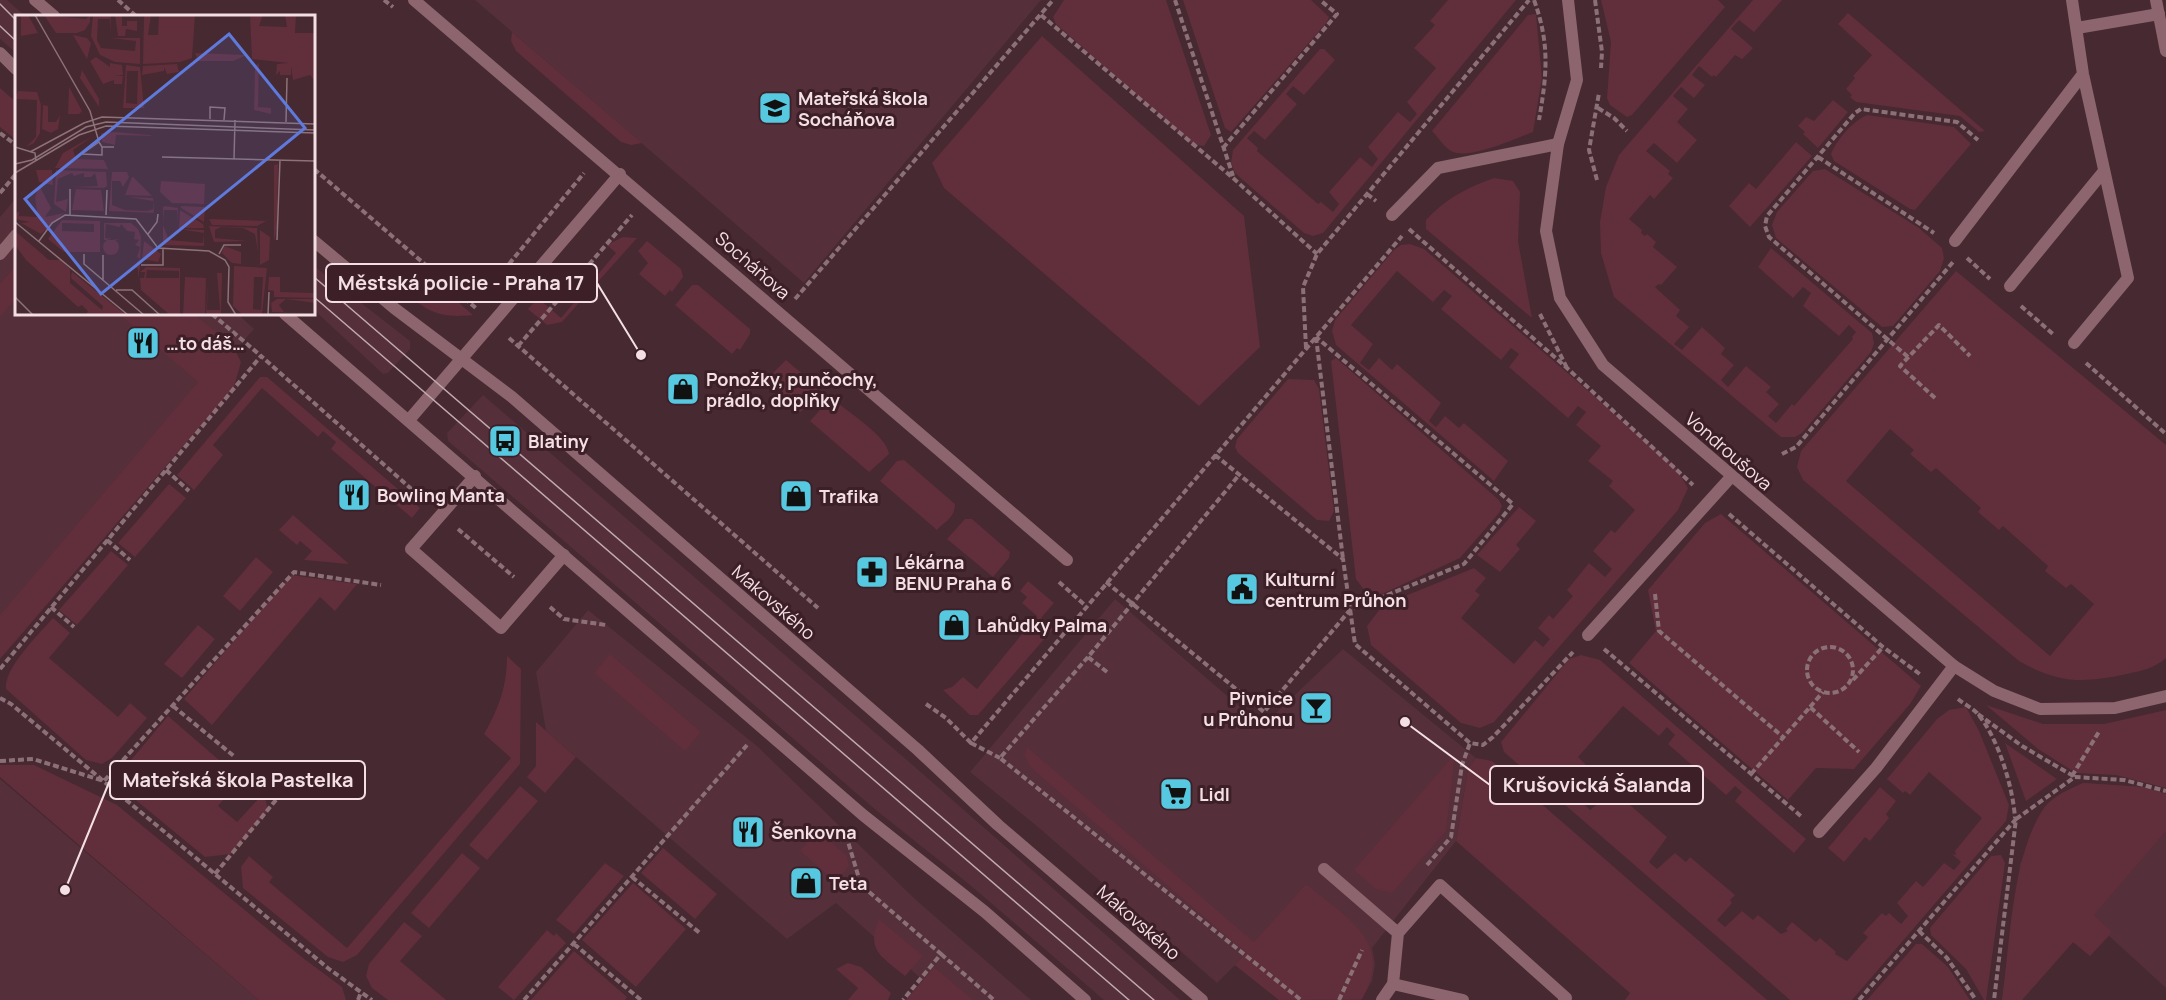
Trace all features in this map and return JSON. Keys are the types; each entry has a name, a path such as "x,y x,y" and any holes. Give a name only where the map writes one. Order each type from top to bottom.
{"street":[{"path":"35,0 53,15"},
{"name":"Socháňova","path":"414,0 620,174 1067,560"},
{"name":"Vondroušova","path":"1568,0 1577,80 1558,144 1546,231 1560,298 1603,365 1954,666 1994,691 2040,709 2115,708 2166,696"},
{"path":"2072,0 2083,74 2128,278 2074,343"},
{"path":"2156,0 2166,51"},
{"path":"2077,28 2159,14"},
{"path":"0,53 15,68"},
{"path":"1955,241 2083,74"},
{"path":"1392,215 1438,168 1558,144"},
{"path":"2010,286 2104,171"},
{"path":"409,420 620,174"},
{"path":"0,254 15,236"},
{"name":"Makovského","path":"315,242 394,308 512,397 918,750 998,825 1202,1000"},
{"path":"286,315 475,476 863,815 986,912 1085,1000"},
{"path":"475,476 411,549 501,628 564,555"},
{"path":"1588,635 1731,477"},
{"path":"1819,832 1876,768 1954,666"},
{"path":"1324,869 1398,933"},
{"path":"1382,1000 1394,984 1398,933 1440,885 1566,998 1564,1000"},
{"path":"1394,984 1463,1000"}],"path":[{"path":"118,0 135,15"},
{"path":"782,314 1053,0"},
{"path":"1175,0 1233,178"},
{"path":"1223,148 1337,14 1320,0"},
{"path":"1306,350 1303,286 1317,254 1532,0 1544,27 1547,75 1533,149"},
{"path":"1041,15 1233,178 1317,254"},
{"path":"1598,108 1614,118 1627,131"},
{"path":"1908,357 1769,237 1765,226 1767,216 1855,113 1861,109 1956,122 1978,140"},
{"path":"0,133 15,144"},
{"path":"315,170 818,608"},
{"path":"503,271 585,172"},
{"path":"0,193 15,175"},
{"path":"1367,194 1567,368 1699,491"},
{"path":"519,346 633,213"},
{"path":"971,743 1415,221"},
{"path":"1782,454 1796,447 1961,252"},
{"path":"474,306 481,298"},
{"path":"1539,312 1567,368"},
{"path":"213,315 441,515 564,619 604,624 613,631"},
{"path":"1935,398 1900,366 1939,325 1970,356"},
{"path":"1316,337 1355,644 1470,743 1483,745 1588,635 1819,832"},
{"path":"1106,582 1264,712 1350,610 1464,564 1513,504 1316,337"},
{"path":"0,669 261,356"},
{"path":"1215,455 1343,560"},
{"path":"166,470 189,491"},
{"path":"1000,758 1089,657 1239,475"},
{"path":"1724,510 1883,647 1922,676"},
{"path":"1723,519 1731,515"},
{"path":"107,540 130,560"},
{"path":"105,782 294,572 381,585"},
{"path":"1654,591 1659,631 1783,738"},
{"path":"51,607 74,627"},
{"path":"1852,681 1853,661 1839,648 1820,649 1811,656 1807,674 1811,683 1823,692 1837,693 1852,681 1883,647"},
{"path":"1089,657 1107,672"},
{"path":"1751,774 1823,692"},
{"path":"1955,697 2022,746 2074,776 2124,780 2166,791"},
{"path":"0,699 11,704 329,969 372,1000"},
{"path":"926,704 946,718 971,743 1000,758 1301,1000"},
{"path":"173,706 235,757"},
{"path":"1810,707 1876,768"},
{"path":"1859,1000 2016,819 2074,776 2115,708"},
{"path":"1976,712 1988,729 2014,792 2016,819 1994,1000"},
{"path":"1423,869 1451,837 1462,765 1470,743"},
{"path":"524,1000 747,745"},
{"path":"0,761 33,759 105,782"},
{"path":"215,874 280,795"},
{"path":"846,835 861,885 994,1000"},
{"path":"632,877 700,934"},
{"path":"1919,932 1947,958 1976,1000"},
{"path":"574,944 641,1000"},
{"path":"1339,1000 1362,950"},
{"path":"903,1000 941,954"},
{"path":"358,1000 361,992"}],"shaded area":[{"path":"0,0 7,0 24,15 15,15 15,52 0,39"},
{"name":"Mateřská škola Socháňova","path":"475,0 1041,0 804,283"},
{"path":"1064,0 1166,0 1211,135 1204,146 1192,144 1056,24 1053,17"},
{"path":"1183,0 1311,0 1329,17 1231,132 1225,128"},
{"path":"1448,0 1516,0 1323,233 1313,236 1304,233 1235,173 1231,163 1233,150 1320,49 1324,49 1335,60 1304,95 1293,86 1286,94 1297,104 1265,140 1254,131 1247,138 1258,148 1257,151 1318,204 1321,202 1333,212 1339,204 1329,192 1360,157 1372,167 1378,159 1368,147 1398,112 1410,122 1417,114 1407,102 1436,68 1414,48 1435,25 1430,21"},
{"path":"1601,0 1718,0 1725,7 1632,115 1627,117 1610,105 1607,98 1611,42"},
{"path":"1753,0 1782,0 1754,32 1739,20 1731,29 1753,48 1742,59 1735,55 1716,77 1714,75 1712,77 1699,66 1692,75 1705,85 1694,98 1681,87 1673,96 1688,109 1677,122 1697,140 1677,163 1654,143 1646,151 1670,171 1668,174 1673,178 1654,199 1650,195 1629,219 1642,230 1641,233 1645,236 1647,234 1656,242 1653,247 1677,267 1661,285 1655,287 1680,310 1676,316 1689,327 1674,344 1682,350 1702,327 1725,348 1721,354 1734,365 1721,380 1728,387 1746,366 1771,387 1766,392 1779,404 1768,416 1776,423 1853,339 1856,332 1849,325 1839,336 1803,306 1811,293 1803,287 1793,298 1758,267 1771,248 1872,333 1874,343 1871,352 1802,433 1795,437 1781,437 1614,297 1601,253 1600,222 1606,187 1619,155"},
{"path":"1848,13 1985,131 1979,132 1960,116 1856,102 1850,97 1852,95 1846,89 1855,78 1853,76 1872,55 1838,24"},
{"path":"1536,14 1542,78 1533,132 1479,151 1458,153 1451,151 1432,131 1528,15"},
{"path":"512,32 642,143 631,145 621,142 516,51 511,41"},
{"path":"1042,36 1244,216 1260,347 1199,406 944,188 932,163"},
{"path":"0,88 15,101 15,139 0,127"},
{"path":"1833,100 1848,112 1818,148 1798,126 1806,117 1814,121"},
{"path":"1867,115 1954,127 1971,144 1915,210 1910,209 1834,161 1831,154 1837,142 1851,126"},
{"path":"1796,142 1812,156 1750,227 1729,206 1749,183 1756,189"},
{"path":"1825,169 1919,228 1942,248 1944,258 1940,271 1893,326 1882,327 1776,238 1772,225 1777,212 1813,171"},
{"path":"1494,178 1513,181 1520,192 1518,241 1532,318 1426,229 1426,220 1449,200"},
{"path":"15,199 15,315 239,315 254,329 0,616 0,217"},
{"path":"623,237 637,238 562,322 547,325 528,309 538,298 561,318 616,253 607,245"},
{"path":"647,241 681,269 683,277 672,292 670,290 665,296 639,274 648,263 638,251"},
{"path":"1410,244 1424,249 1674,465 1688,488 1678,510 1494,722 1480,728 1461,723 1371,645 1367,626 1383,605 1474,568 1486,578 1475,591 1480,595 1461,618 1514,664 1535,640 1543,647 1550,639 1538,628 1549,615 1553,619 1573,596 1567,590 1589,563 1605,577 1612,569 1593,551 1611,530 1615,533 1635,510 1609,486 1613,481 1588,461 1601,446 1576,425 1586,412 1578,406 1568,418 1509,367 1519,354 1511,348 1501,360 1441,309 1452,296 1444,290 1433,302 1397,271 1351,325 1373,344 1360,363 1369,370 1379,358 1392,370 1397,364 1441,403 1429,421 1436,427 1445,416 1459,428 1464,423 1508,461 1494,481 1336,345 1332,331 1335,320 1394,250 1401,245"},
{"path":"15,266 15,299 0,317 0,284"},
{"path":"315,267 410,341 410,349 388,373 383,374 315,311"},
{"path":"1956,271 2166,445 2166,658 2153,667 2137,672 2098,679 2059,678 2033,669 2019,661 1803,480 1797,467 1801,451","holes":["1890,429 1914,450 1910,454 1931,472 1936,468 1981,508 1978,512 1999,530 2003,526 2048,566 2045,571 2066,588 2071,584 2094,604 2050,656 1846,481"]},
{"path":"423,272 473,315 453,316 437,313 422,306 406,293"},
{"path":"692,285 698,285 750,329 750,334 740,350 737,348 732,354 675,305"},
{"path":"120,315 195,315 216,332 209,340 215,347 224,338 233,346 241,362 234,387 0,659 0,615 198,382"},
{"path":"1336,358 1499,500 1502,506 1499,513 1460,558 1382,594 1365,591 1356,579 1331,361"},
{"path":"786,360 818,387 815,400 800,412 765,381"},
{"path":"260,377 267,377 420,508 412,518 331,449 336,442 323,431 318,437 262,388 213,445 223,455 194,490 177,475"},
{"path":"1288,379 1314,380 1319,389 1334,511 1329,521 1317,520 1238,453 1235,447 1237,439"},
{"path":"483,395 915,767 1180,1000 1104,1000 970,885 877,811 448,441 447,433"},
{"path":"834,400 874,432 887,447 889,454 869,472 810,421 828,401"},
{"path":"904,460 955,504 951,517 937,530 880,481 897,461"},
{"path":"169,484 186,498 135,557 118,543"},
{"path":"1519,507 1536,521 1516,545 1520,549 1500,572 1477,555"},
{"path":"1721,514 1921,686 1910,704 1854,769 1816,768 1788,800 1629,663 1656,631 1648,590 1705,523"},
{"path":"293,515 349,564 304,560 312,551 300,541 297,545 279,530"},
{"path":"965,519 972,519 1010,552 1009,558 993,577 947,539"},
{"path":"111,551 128,565 77,625 59,610"},
{"path":"256,557 273,572 240,611 223,596"},
{"path":"291,575 357,584 335,611 320,597 212,725 184,699"},
{"path":"1028,581 1054,603 1041,618 1053,629 978,715 970,715 943,690 952,687 963,677 977,689 1037,616 1022,603 1027,597 1020,591"},
{"path":"1115,599 1262,726 1343,649 1476,758 1468,769 1456,841 1372,948 1375,964 1372,981 1361,1000 1279,1000 1235,965 1217,983 1038,827 970,772"},
{"path":"588,610 757,746 916,900 1031,1000 945,1000 836,903 787,939 546,731 536,672"},
{"path":"53,618 70,633 49,658 118,717 130,703 147,718 112,758 102,764 86,760 6,689 10,672 16,662"},
{"path":"198,625 215,639 182,678 164,664"},
{"path":"610,654 701,732 685,751 594,673"},
{"path":"1581,655 1600,660 1806,839 1794,853 1735,801 1742,792 1735,786 1726,795 1668,744 1675,735 1667,727 1659,736 1623,706 1578,757 1600,779 1583,803 1590,810 1608,795 1618,804 1623,799 1667,837 1649,862 1657,869 1675,853 1686,862 1690,857 1735,895 1730,900 1732,903 1717,920 1725,927 1742,911 1753,920 1758,915 1781,934 1788,931 1786,929 1792,922 1816,942 1820,938 1836,952 1835,954 1847,961 1868,937 1863,933 1882,913 1886,916 1889,913 1901,924 1908,916 1897,903 1916,881 1923,887 1944,863 1954,870 1961,862 1952,854 1956,855 1955,851 1982,818 1929,772 1910,795 1905,791 1903,793 1887,779 1937,719 1949,710 1966,707 1979,731 2009,805 2006,821 1852,1000 1790,1000 1504,752 1501,742 1569,659"},
{"path":"507,656 521,669 520,764 357,955 343,962 328,957 243,888 241,867 249,856 273,877 269,882 347,948 511,758 484,734 501,696 506,677"},
{"path":"1986,705 2043,724 2104,724 2166,710 2166,788 2116,775 2076,773 2038,749"},
{"path":"168,716 241,779 218,806 237,822 261,796 266,801 268,811 231,854 205,857 126,792 121,781 126,766"},
{"path":"536,722 576,757 545,793 527,777 536,766"},
{"path":"2005,743 2057,779 2026,801"},
{"path":"1027,747 1254,942 1306,884 1350,920 1361,932 1369,946 1373,961 1371,979 1362,999 1279,1000 1235,965 1246,953 1030,767 1025,756"},
{"path":"1455,754 1446,831 1392,893 1376,889 1354,870"},
{"path":"1476,758 1492,761 1767,1000 1625,1000 1630,993 1456,841 1468,769"},
{"path":"0,765 34,765 117,805 303,958 342,987 346,1000 259,1000 0,777"},
{"path":"0,779 259,1000 0,1000"},
{"path":"2083,783 2144,787 2166,794 2166,988 2109,936 2090,956 2073,942 2022,1000 2002,1000 2020,864 2045,806 2062,793"},
{"path":"2083,783 2144,787 2166,794 2166,831 2094,915 2112,932 2090,956 2073,942 2022,1000 2002,1000 2014,900 2025,850 2033,827 2044,808 2052,800"},
{"path":"520,786 538,801 487,860 469,845"},
{"path":"1880,787 1896,801 1886,814 1889,818 1870,841 1865,837 1844,862 1828,848"},
{"path":"817,830 847,856 849,866 836,882 800,851"},
{"path":"663,848 717,894 695,919 641,873"},
{"path":"462,853 480,868 429,928 411,913"},
{"path":"2001,855 2005,863 1986,1000 1984,1000 1966,969 1931,935 1930,928 1991,856"},
{"path":"605,863 624,876 574,934 556,920"},
{"path":"633,883 686,929 636,987 582,940"},
{"path":"879,919 923,956 905,976 883,958 875,946 875,930"},
{"path":"404,922 422,936 400,961 446,1000 388,1000 372,988 366,976 369,964"},
{"path":"547,930 554,936 556,933 566,943 514,1000 498,987"},
{"path":"1916,944 1922,944 1948,967 1970,1000 1867,1000"},
{"path":"574,951 627,997 625,1000 531,1000"},
{"path":"848,963 861,967 891,993 888,1000 848,1000 858,988 836,969"},
{"path":"934,967 973,1000 906,1000"}],"tram line":[{"path":"0,4 15,19"},
{"path":"0,26 15,40"},
{"path":"315,278 1154,1000"},
{"path":"315,298 1129,1000"}],"place":[{"name":"Mateřská škola Socháňova","path":"775,108"},
{"name":"…to dáš…","path":"143,343"},
{"name":"Městská policie - Praha 17","path":"641,355"},
{"name":"Ponožky, punčochy, prádlo, doplňky","path":"683,389"},
{"name":"Blatiny","path":"505,441"},
{"name":"Bowling Manta","path":"354,495"},
{"name":"Trafika","path":"796,496"},
{"name":"Lékárna BENU Praha 6","path":"872,572"},
{"name":"Kulturní centrum Průhon","path":"1242,589"},
{"name":"Lahůdky Palma","path":"954,625"},
{"name":"Pivnice u Průhonu","path":"1316,708"},
{"name":"Krušovická Šalanda","path":"1405,722"},
{"name":"Lidl","path":"1176,794"},
{"name":"Šenkovna","path":"748,832"},
{"name":"Teta","path":"806,883"},
{"name":"Mateřská škola Pastelka","path":"65,890"}]}
